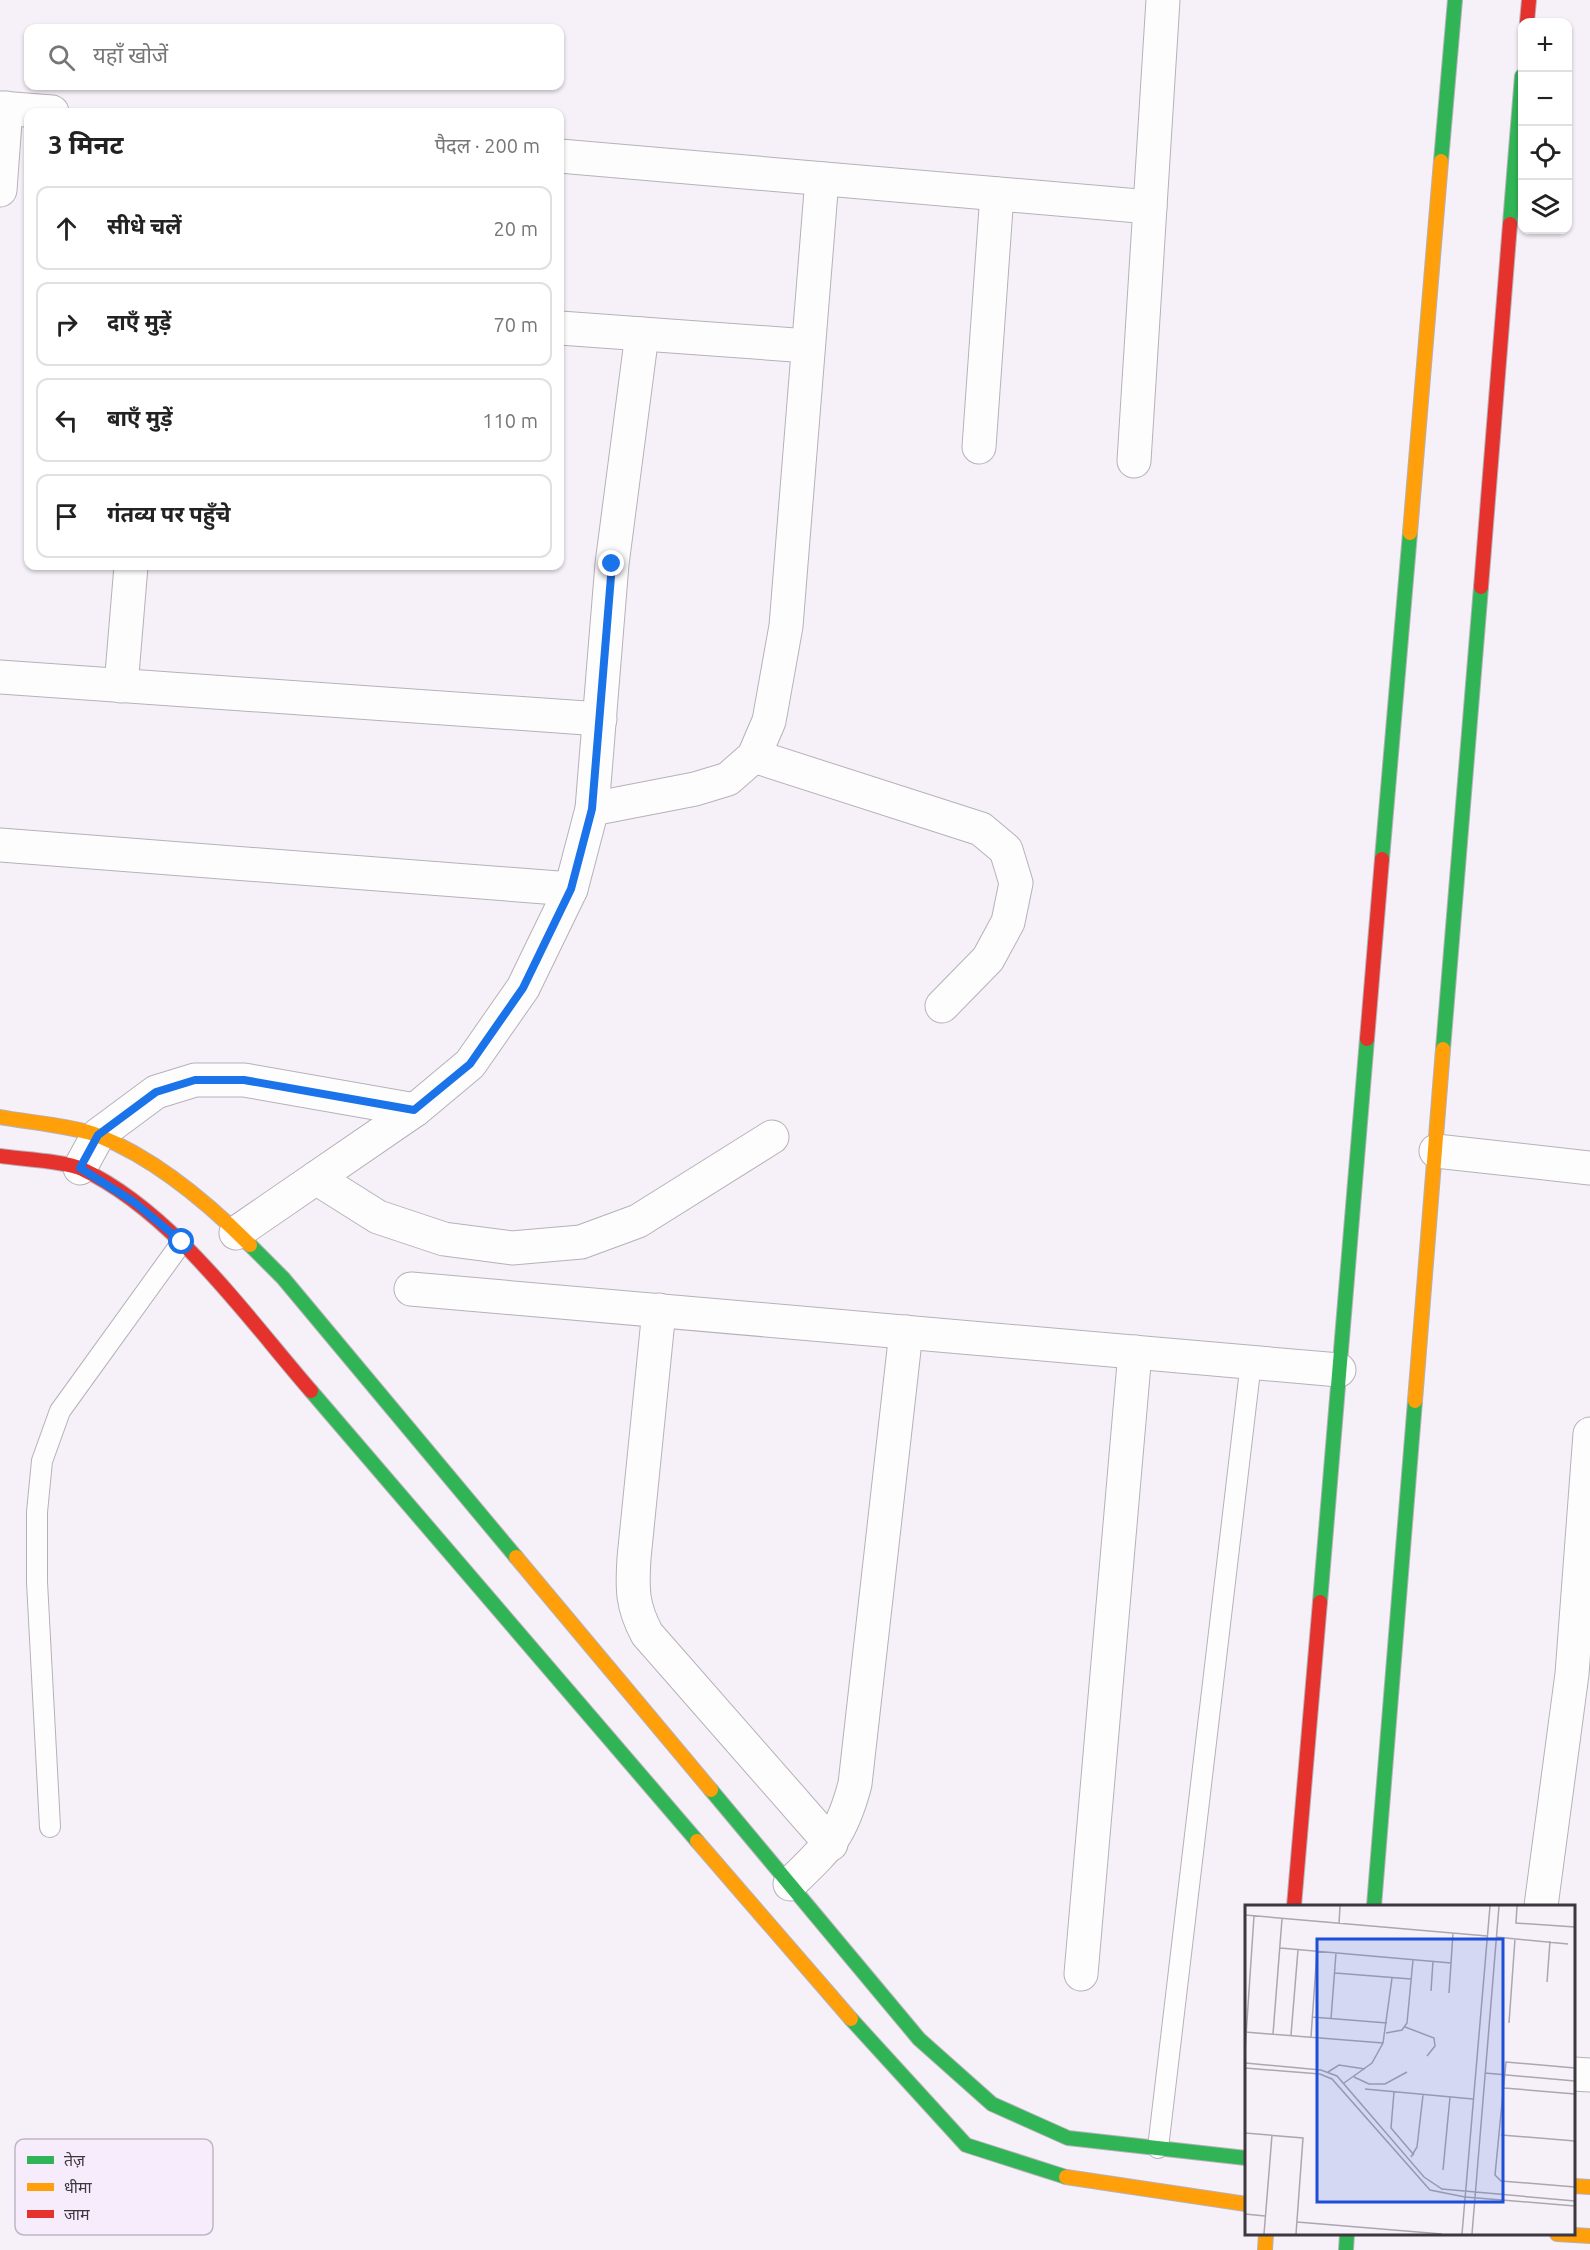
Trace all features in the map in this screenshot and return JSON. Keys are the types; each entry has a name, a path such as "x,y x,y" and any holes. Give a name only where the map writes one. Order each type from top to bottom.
{"street":[{"path":"1134,461 1163,0"},
{"path":"1294,1905 1455,0"},
{"path":"1527,18 1529,0"},
{"path":"0,190 3,108 24,110"},
{"path":"1374,1905 1518,126"},
{"path":"564,156 1150,207"},
{"path":"592,809 706,786 728,779 754,756 769,721 786,626 822,179"},
{"path":"979,447 998,194"},
{"path":"564,328 808,346"},
{"path":"236,1233 414,1110 470,1064 523,988 571,889 592,809 612,564 642,334"},
{"path":"121,686 131,570"},
{"path":"0,677 600,719"},
{"path":"754,756 981,829 1006,850 1016,883 1008,922 988,959 942,1006"},
{"path":"0,845 571,889"},
{"path":"80,1168 98,1135 156,1092 195,1080 244,1080 414,1110"},
{"path":"0,1117 98,1135 170,1175 220,1215 283,1278 919,2039 992,2104 1068,2138 1245,2158"},
{"path":"316,1179 378,1217 444,1239 512,1248 580,1242 638,1221 772,1137"},
{"path":"1436,1151 1590,1167"},
{"path":"0,1156 80,1168 134,1202 182,1242 893,2068 966,2145 1053,2175 1245,2204"},
{"path":"411,1289 1339,1370"},
{"path":"659,1310 634,1558 632,1591 636,1614 647,1634 831,1844"},
{"path":"790,1884 831,1844 847,1816 855,1784 906,1332"},
{"path":"1081,1974 1135,1352"},
{"path":"1541,1905 1581,1675 1590,1434"},
{"path":"1575,2074 1590,2076"},
{"path":"1575,2186 1590,2187"},
{"path":"1265,2250 1266,2235"},
{"path":"1346,2250 1347,2235"},
{"path":"1574,2235 1590,2236"}],"lane":[{"path":"50,1827 37,1582 37,1512 42,1461 60,1412 182,1242"},
{"path":"1158,2148 1251,1362"}],"traffic: fast":[{"path":"1441,161 1455,0"},
{"path":"1510,224 1518,125"},
{"path":"1382,859 1410,533"},
{"path":"1443,1049 1481,587"},
{"path":"1320,1602 1367,1039"},
{"path":"250,1245 283,1278 516,1557"},
{"path":"311,1391 697,1841"},
{"path":"1374,1905 1415,1401"},
{"path":"711,1790 919,2039 992,2104 1068,2138 1245,2158"},
{"path":"851,2019 966,2145 1066,2177"},
{"path":"1346,2250 1347,2235"}],"traffic: slow":[{"path":"1410,533 1441,161"},
{"path":"1415,1401 1443,1049"},
{"path":"0,1117 77,1130 99,1136 120,1146 180,1183 250,1245"},
{"path":"516,1557 711,1790"},
{"path":"697,1841 851,2019"},
{"path":"1066,2177 1245,2204"},
{"path":"1575,2186 1590,2187"},
{"path":"1265,2250 1266,2235"},
{"path":"1574,2235 1590,2236"}],"traffic: jam":[{"path":"1527,18 1529,0"},
{"path":"1481,587 1510,224"},
{"path":"1367,1039 1382,859"},
{"path":"0,1156 74,1166 115,1188 147,1211 206,1268 311,1391"},
{"path":"1294,1905 1320,1602"}],"route":[{"path":"182,1242 134,1202 80,1168 98,1135 156,1092 195,1080 244,1080 414,1110 470,1064 523,988 571,889 592,809 612,564"}]}
